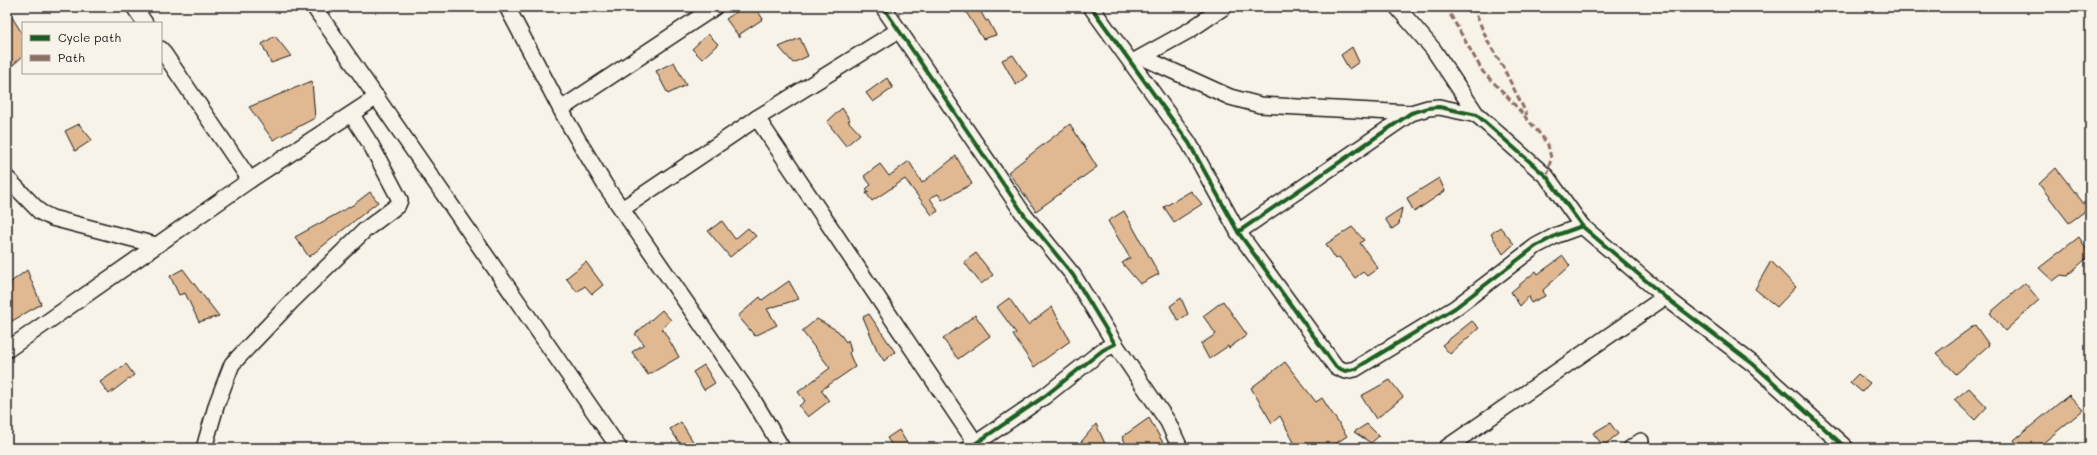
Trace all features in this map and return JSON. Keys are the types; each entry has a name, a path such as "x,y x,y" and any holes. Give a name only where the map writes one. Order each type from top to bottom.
{"street":[{"path":"134,7 144,22"},
{"path":"314,7 619,448"},
{"path":"507,7 561,109 605,185 752,398 782,448"},
{"path":"561,109 715,7"},
{"path":"882,7 1025,216 1073,275 1115,344 1168,422 1180,448"},
{"path":"1091,7 1137,60 1189,143 1238,232 1336,367 1345,371 1355,369 1455,308 1536,246 1556,234 1582,226"},
{"path":"1137,60 1190,30 1224,7"},
{"path":"1397,7 1441,59 1477,115 1547,177 1582,226 1665,297 1753,364 1846,448"},
{"path":"622,209 757,118 899,30"},
{"path":"162,51 250,180"},
{"path":"1137,60 1260,106 1411,113"},
{"path":"7,350 250,180 352,115 377,97"},
{"path":"1238,232 1411,113 1428,108 1439,107 1477,115"},
{"path":"204,448 217,403 232,364 292,301 365,230 398,205 400,200 378,158 352,115"},
{"path":"757,118 974,446 1045,396 1103,350 1115,344"},
{"path":"7,178 40,212 52,218 156,245"},
{"path":"1446,448 1665,297"}],"building":[{"path":"743,7 755,7 763,19 740,34 740,38 726,19"},
{"path":"978,7 986,21 988,20 996,35 983,39 966,12"},
{"path":"7,9 22,33 22,57 13,65 7,56"},
{"path":"708,34 718,44 702,59 692,49"},
{"path":"275,36 291,56 271,63 262,44"},
{"path":"800,38 808,56 793,63 779,47"},
{"path":"1352,47 1359,62 1349,69 1341,55"},
{"path":"1013,55 1027,76 1016,85 1002,60"},
{"path":"674,62 686,85 668,94 656,71"},
{"path":"887,78 893,88 873,102 866,93"},
{"path":"312,81 315,118 273,140 249,107"},
{"path":"842,108 850,120 848,121 860,134 846,146 827,122"},
{"path":"79,124 92,140 75,151 65,131"},
{"path":"1070,124 1097,167 1036,211 1008,172"},
{"path":"956,156 972,184 942,200 938,194 930,198 938,211 932,215 905,179 872,201 866,193 869,192 866,189 871,185 864,176 880,164 889,176 909,161 922,183"},
{"path":"2056,168 2088,209 2069,223 2039,184"},
{"path":"1439,178 1445,191 1414,212 1407,198"},
{"path":"1191,191 1202,204 1174,222 1164,207"},
{"path":"370,192 378,202 309,257 295,237 353,205"},
{"path":"1402,208 1399,224 1392,229 1385,219"},
{"path":"1124,211 1159,274 1140,284 1122,263 1130,258 1108,221"},
{"path":"722,221 735,239 748,228 756,236 730,257 708,231"},
{"path":"1352,227 1364,240 1360,243 1378,268 1367,276 1363,272 1355,278 1339,257 1336,259 1326,244"},
{"path":"1500,227 1514,244 1503,254 1491,234"},
{"path":"2079,237 2090,255 2067,276 2061,275 2053,281 2039,268"},
{"path":"976,253 993,275 981,284 964,262"},
{"path":"1563,256 1570,266 1543,290 1545,296 1531,303 1529,296 1520,306 1511,292 1536,271 1538,274"},
{"path":"1771,261 1796,287 1777,307 1755,289"},
{"path":"586,262 603,285 592,294 585,286 577,292 566,278"},
{"path":"183,269 219,316 199,322 185,293 179,295 170,276"},
{"path":"27,270 41,304 7,324 7,285"},
{"path":"789,281 799,299 767,309 777,325 755,336 738,316 760,297 762,300"},
{"path":"2025,283 2039,300 2005,331 1990,313"},
{"path":"1009,298 1028,325 1052,307 1070,341 1034,367 1013,335 1016,333 997,307"},
{"path":"1181,298 1188,314 1178,321 1170,306"},
{"path":"1223,301 1247,335 1229,348 1228,346 1209,359 1201,344 1216,334 1203,316"},
{"path":"662,310 671,320 662,328 679,357 648,375 632,352 644,344 635,334"},
{"path":"869,314 895,352 884,361 877,350 863,317"},
{"path":"975,315 990,336 958,359 943,339"},
{"path":"817,319 838,331 846,342 848,340 851,351 849,353 855,367 821,390 829,401 808,417 799,406 805,401 798,392 830,368 802,331"},
{"path":"1472,321 1479,328 1450,354 1442,345"},
{"path":"1975,325 1989,345 1956,374 1936,353"},
{"path":"1285,362 1316,402 1322,398 1347,436 1329,448 1297,448 1280,416 1272,423 1251,388"},
{"path":"126,364 134,375 109,394 100,382"},
{"path":"704,365 715,383 704,390 693,372"},
{"path":"1858,374 1870,383 1862,392 1850,382"},
{"path":"1390,380 1403,397 1376,419 1361,396"},
{"path":"1969,388 1987,407 1975,420 1954,400"},
{"path":"2069,395 2083,410 2037,448 2020,448 2014,440"},
{"path":"1149,418 1166,448 1129,448 1122,437"},
{"path":"681,422 697,448 683,448 670,429"},
{"path":"1610,423 1618,434 1603,446 1593,433"},
{"path":"1096,424 1107,448 1076,448"},
{"path":"1367,424 1379,436 1371,443 1354,432"},
{"path":"899,430 910,448 894,448 887,438"}],"marked path":[{"path":"1446,7 1483,72 1505,94 1548,145 1551,158 1547,177"},
{"path":"1473,7 1488,42 1503,67 1527,115"}],"cycle path":[{"path":"883,7 1025,216 1073,275 1115,344 1103,350 1045,396 969,448"},
{"path":"1091,7 1189,143 1238,232 1336,367 1345,371 1355,369 1455,308 1536,246 1557,235 1582,226"},
{"path":"1238,232 1411,113 1428,108 1439,107 1477,115 1547,177 1582,226 1665,297 1753,364 1846,448"}]}
